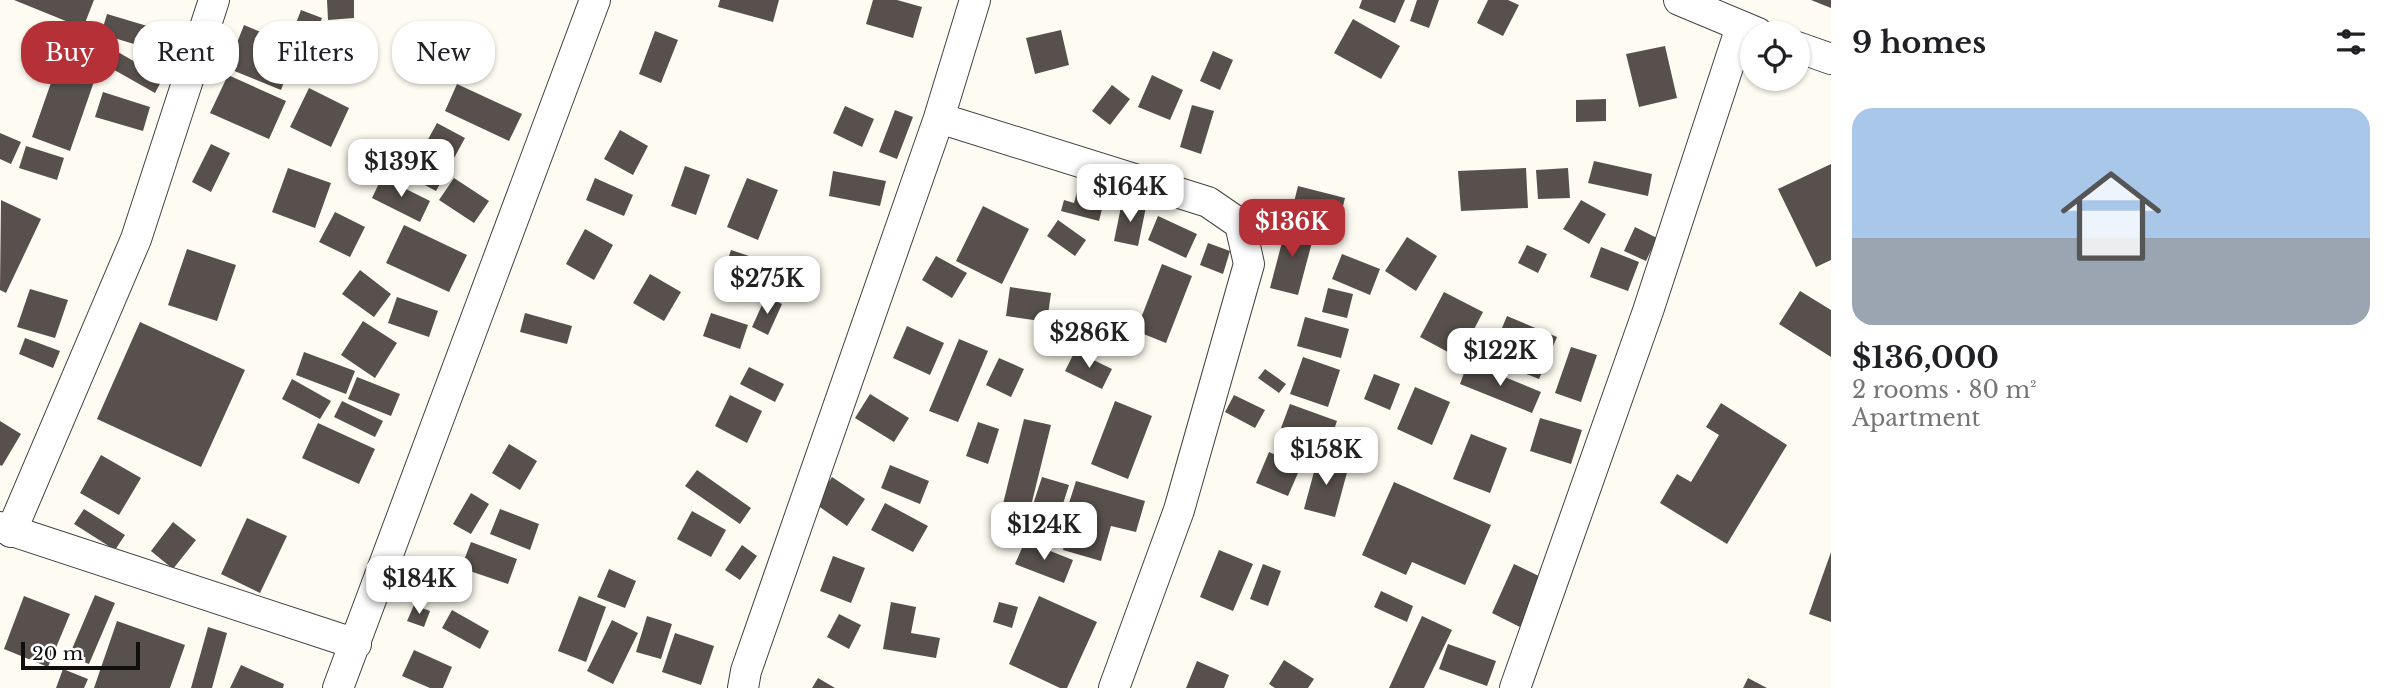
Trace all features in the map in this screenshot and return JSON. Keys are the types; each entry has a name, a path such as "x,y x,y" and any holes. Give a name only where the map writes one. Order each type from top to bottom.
{"street":[{"path":"214,0 136,239 6,529 356,645"},
{"path":"338,688 595,0"},
{"path":"743,688 746,671 939,118 975,0"},
{"path":"1679,0 1740,26"},
{"path":"1810,51 1831,58"},
{"path":"1515,688 1740,58"},
{"path":"939,118 1208,202 1240,224 1249,264 1179,510 1114,688"}],"building":[{"path":"14,0 94,0 86,21 66,21"},
{"path":"327,0 354,0 354,18 328,20"},
{"path":"720,0 779,0 773,22 718,7"},
{"path":"873,0 897,0 922,7 913,38 866,24"},
{"path":"1362,0 1405,0 1395,23 1359,8"},
{"path":"1417,0 1439,0 1429,28 1410,21"},
{"path":"1488,0 1508,0 1519,5 1503,36 1477,23"},
{"path":"1811,0 1831,0 1831,8"},
{"path":"301,10 322,18 321,21 297,21"},
{"path":"107,14 133,22 133,44 119,39 119,21 105,21"},
{"path":"1353,19 1400,46 1381,79 1334,53"},
{"path":"244,25 253,29 253,79 239,73 239,38"},
{"path":"1061,30 1069,65 1035,74 1026,38"},
{"path":"655,31 678,40 661,83 639,74"},
{"path":"1665,46 1677,98 1639,107 1626,54"},
{"path":"1213,51 1233,60 1220,90 1200,81"},
{"path":"119,53 133,61 133,81 119,73"},
{"path":"1152,75 1183,90 1170,120 1138,107"},
{"path":"239,80 286,101 269,139 210,113 224,84 239,84"},
{"path":"51,84 93,84 70,151 32,137"},
{"path":"139,84 160,84 155,93"},
{"path":"266,84 283,84 281,90"},
{"path":"457,84 522,114 509,141 445,111"},
{"path":"1112,85 1130,99 1110,125 1092,111"},
{"path":"309,88 349,108 331,147 290,127"},
{"path":"103,92 150,107 143,131 95,117"},
{"path":"1606,99 1606,121 1576,122 1576,100"},
{"path":"1192,105 1214,111 1201,154 1180,147"},
{"path":"845,106 874,119 862,147 833,133"},
{"path":"895,110 913,117 897,159 879,152"},
{"path":"437,123 465,138 436,191 408,176"},
{"path":"620,130 648,146 633,175 604,159"},
{"path":"0,133 21,142 11,164 0,159"},
{"path":"211,144 230,153 211,192 192,182"},
{"path":"26,146 64,158 57,180 19,168"},
{"path":"1594,161 1652,174 1648,196 1588,183"},
{"path":"1831,164 1831,260 1816,267 1778,189"},
{"path":"685,166 710,175 696,215 671,206"},
{"path":"288,168 331,183 315,228 272,212"},
{"path":"1526,168 1528,208 1461,211 1458,171"},
{"path":"1568,168 1570,198 1538,199 1536,170"},
{"path":"833,171 886,181 880,206 829,196"},
{"path":"1082,174 1109,181 1099,221 1061,211 1064,200 1074,203"},
{"path":"382,177 430,201 420,222 372,198"},
{"path":"454,178 489,201 474,223 439,200"},
{"path":"595,178 633,195 624,216 586,200"},
{"path":"747,178 778,190 758,240 727,227"},
{"path":"1298,186 1345,198 1339,222 1292,210"},
{"path":"1,200 41,219 6,293 0,290"},
{"path":"1581,200 1606,214 1589,244 1563,229"},
{"path":"1122,202 1146,207 1138,246 1114,241"},
{"path":"983,206 1029,229 1002,284 956,261"},
{"path":"335,212 365,227 350,257 319,242"},
{"path":"1158,216 1197,234 1186,258 1148,240"},
{"path":"1058,220 1086,240 1075,256 1047,236"},
{"path":"1287,223 1315,231 1298,295 1270,288"},
{"path":"404,225 467,255 449,292 386,263"},
{"path":"1635,227 1657,238 1646,261 1624,251"},
{"path":"585,229 613,245 594,280 566,264"},
{"path":"1407,237 1437,256 1416,291 1385,271"},
{"path":"1208,243 1230,251 1223,274 1200,265"},
{"path":"1527,245 1547,254 1538,273 1518,263"},
{"path":"1601,247 1639,262 1628,291 1590,277"},
{"path":"187,249 236,265 217,321 168,305"},
{"path":"731,250 758,259 750,283 723,274"},
{"path":"1342,254 1380,269 1370,295 1332,279"},
{"path":"936,256 967,273 952,298 922,280"},
{"path":"1162,264 1192,276 1166,343 1136,331"},
{"path":"360,270 391,294 374,317 342,294"},
{"path":"650,274 681,292 664,321 633,303"},
{"path":"1010,287 1051,293 1047,322 1006,316"},
{"path":"1328,288 1353,294 1347,318 1322,312"},
{"path":"30,289 68,300 55,338 17,327"},
{"path":"1800,291 1831,310 1831,357 1779,324"},
{"path":"1444,292 1483,312 1459,358 1420,337"},
{"path":"766,296 782,304 768,335 752,327"},
{"path":"397,297 438,311 429,337 388,323"},
{"path":"525,313 572,326 567,344 520,332"},
{"path":"711,313 748,325 740,349 703,336"},
{"path":"1507,316 1557,337 1539,379 1489,359"},
{"path":"1305,317 1349,329 1341,358 1297,346"},
{"path":"363,321 397,343 375,378 341,355"},
{"path":"140,322 245,370 201,467 97,419"},
{"path":"907,326 944,343 930,375 893,358"},
{"path":"1107,328 1129,340 1121,356 1099,344"},
{"path":"25,338 60,351 53,368 19,354"},
{"path":"959,339 988,351 958,422 929,411"},
{"path":"1571,347 1597,355 1581,402 1555,393"},
{"path":"1075,351 1112,369 1102,389 1065,371"},
{"path":"304,352 355,371 346,394 296,375"},
{"path":"1303,357 1340,370 1328,407 1290,394"},
{"path":"999,358 1024,369 1011,397 986,385"},
{"path":"1468,362 1541,392 1532,413 1460,384"},
{"path":"749,367 784,384 775,402 740,384"},
{"path":"1265,369 1286,384 1279,393 1258,378"},
{"path":"1374,374 1400,384 1390,410 1364,399"},
{"path":"357,377 400,394 391,416 348,399"},
{"path":"292,379 331,401 320,419 282,399"},
{"path":"1415,387 1450,402 1432,445 1397,429"},
{"path":"870,394 909,418 894,442 855,418"},
{"path":"730,395 762,411 747,443 715,426"},
{"path":"1234,395 1265,410 1255,428 1225,412"},
{"path":"342,401 383,421 375,437 334,417"},
{"path":"1115,401 1152,416 1128,479 1091,464"},
{"path":"1721,403 1787,445 1727,544 1660,503 1677,474 1691,482 1719,435 1706,427"},
{"path":"1290,404 1337,421 1329,444 1281,428"},
{"path":"1540,418 1582,430 1571,464 1530,451"},
{"path":"1024,419 1051,425 1027,522 1000,516"},
{"path":"0,421 21,434 2,466 0,465"},
{"path":"978,422 999,429 988,464 966,456"},
{"path":"318,423 375,449 359,484 302,458"},
{"path":"1471,434 1507,448 1490,493 1453,479"},
{"path":"509,444 537,461 520,490 492,473"},
{"path":"1269,452 1301,466 1288,496 1256,483"},
{"path":"101,455 141,478 119,515 80,493"},
{"path":"1318,457 1349,465 1335,517 1304,509"},
{"path":"890,465 929,481 920,504 881,488"},
{"path":"697,470 751,508 740,524 685,486"},
{"path":"832,477 865,499 847,526 814,503"},
{"path":"1042,477 1069,485 1055,529 1028,520"},
{"path":"1076,481 1145,501 1136,532 1111,526 1101,561 1063,550 1071,521 1064,519"},
{"path":"1394,482 1491,525 1465,585 1412,562 1406,575 1362,555"},
{"path":"471,493 489,504 471,534 453,524"},
{"path":"885,503 928,526 913,552 871,530"},
{"path":"84,509 125,535 115,550 74,524"},
{"path":"500,509 539,524 530,550 490,534"},
{"path":"692,511 726,530 711,557 677,539"},
{"path":"247,518 287,536 260,593 221,574"},
{"path":"173,522 196,540 173,569 151,551"},
{"path":"1025,541 1073,560 1064,583 1015,564"},
{"path":"471,542 517,559 508,584 461,568"},
{"path":"742,545 757,556 740,580 725,570"},
{"path":"1219,550 1253,564 1233,611 1200,597"},
{"path":"1831,552 1831,622 1809,614"},
{"path":"833,556 865,568 851,603 820,591"},
{"path":"1263,564 1281,571 1268,606 1250,599"},
{"path":"1514,564 1549,581 1526,630 1492,613"},
{"path":"609,569 636,581 625,608 597,597"},
{"path":"1381,591 1413,606 1407,622 1374,607"},
{"path":"95,595 115,603 89,664 69,656"},
{"path":"24,596 70,614 48,667 4,649"},
{"path":"579,596 606,607 586,662 558,651"},
{"path":"1039,596 1097,622 1067,688 1060,688 1009,664"},
{"path":"891,602 916,607 911,633 940,638 936,658 883,649"},
{"path":"999,602 1018,607 1012,628 993,622"},
{"path":"414,605 430,611 424,627 407,621"},
{"path":"452,610 489,631 480,649 442,628"},
{"path":"839,614 861,625 849,649 827,637"},
{"path":"647,616 672,624 661,659 636,652"},
{"path":"1422,616 1452,630 1424,688 1389,688"},
{"path":"612,620 638,633 613,684 587,671"},
{"path":"117,621 185,645 170,688 94,688"},
{"path":"208,627 227,633 212,688 191,688"},
{"path":"675,633 714,646 701,685 662,672"},
{"path":"1448,644 1496,661 1487,686 1439,669"},
{"path":"414,650 452,667 443,688 430,688 402,676"},
{"path":"1284,660 1314,679 1308,688 1275,688 1269,684"},
{"path":"1197,661 1229,675 1224,688 1186,688"},
{"path":"241,665 284,684 283,688 230,688"},
{"path":"63,669 88,679 84,688 56,688"},
{"path":"818,678 835,688 812,688"},
{"path":"1748,678 1767,688 1743,688"}]}
